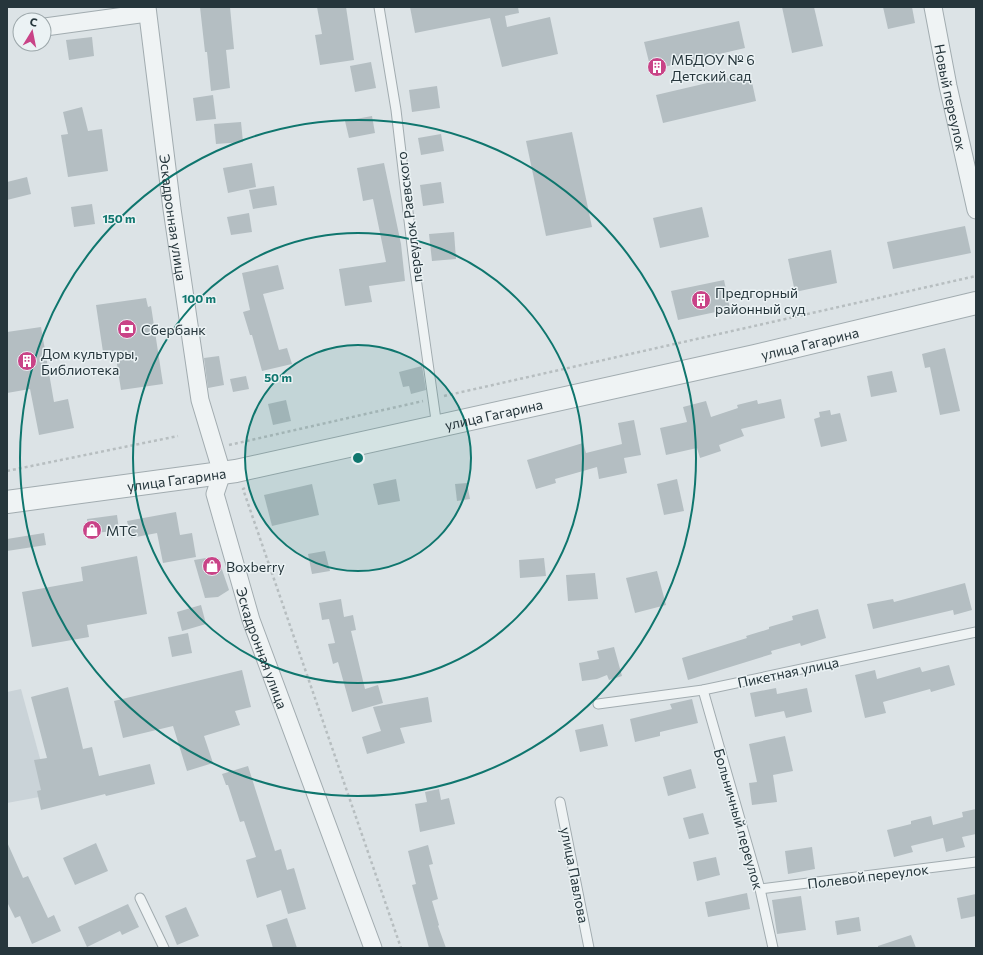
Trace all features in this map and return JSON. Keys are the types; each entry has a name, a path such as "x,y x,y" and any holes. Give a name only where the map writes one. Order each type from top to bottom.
{"street":[{"name":"Новый переулок","path":"933,7 948,86 976,210"},
{"path":"52,26 146,10"},
{"name":"Эскадронная улица","path":"146,10 172,210 199,393 222,473 215,494 251,620 373,948"},
{"name":"улица Гагарина","path":"7,502 236,471 747,358 976,303"}],"lane":[{"name":"переулок Раевского","path":"379,7 396,110 415,271 437,427"},
{"name":"Пикетная улица","path":"598,704 703,690 976,632"},
{"name":"Больничный переулок","path":"703,690 760,889 773,948"},
{"name":"улица Павлова","path":"560,802 589,948"},
{"name":"Полевой переулок","path":"760,889 976,862"},
{"path":"140,898 164,948"}],"path":[{"path":"215,448 976,276"},
{"path":"7,470 178,436"},
{"path":"243,488 401,948"}],"shaded area":[{"path":"21,689 50,795 7,803 7,692"}],"building":[{"path":"200,7 230,7 234,49 226,50 230,88 211,91"},
{"path":"317,7 346,7 354,60 320,65 315,35 322,34"},
{"path":"410,7 518,7 519,13 505,16 507,27 550,17 558,54 502,67 490,18 415,33"},
{"path":"782,7 814,7 823,46 792,53"},
{"path":"883,7 912,7 915,23 888,29"},
{"path":"739,21 745,48 651,70 644,42"},
{"path":"92,37 94,56 69,60 66,40"},
{"path":"371,62 376,88 355,92 350,66"},
{"path":"750,73 756,101 663,123 656,95"},
{"path":"437,86 440,108 412,112 409,90"},
{"path":"213,95 216,119 196,121 193,98"},
{"path":"82,107 88,131 102,129 108,171 68,177 61,135 68,134 63,112"},
{"path":"372,116 375,133 349,138 345,121"},
{"path":"241,122 243,142 216,144 214,124"},
{"path":"572,132 592,227 546,236 526,141"},
{"path":"441,134 444,151 421,155 418,138"},
{"path":"252,163 256,187 228,193 223,168"},
{"path":"384,163 401,244 405,281 369,286 372,302 345,306 339,269 386,262 373,199 363,201 357,168"},
{"path":"27,177 31,194 7,200 7,182"},
{"path":"441,182 444,203 423,206 420,185"},
{"path":"274,186 277,205 253,209 249,190"},
{"path":"92,204 95,224 74,227 71,207"},
{"path":"702,207 709,237 660,248 653,218"},
{"path":"249,213 252,232 231,235 227,217"},
{"path":"965,226 971,253 893,269 887,242"},
{"path":"454,232 456,259 432,261 429,234"},
{"path":"831,250 837,283 795,292 788,259"},
{"path":"278,265 284,289 263,294 279,350 287,348 292,364 262,371 252,335 250,335 243,312 250,310 242,273"},
{"name":"Предгорный районный суд","path":"724,280 730,309 678,320 671,291"},
{"name":"Сбербанк","path":"146,298 148,307 151,306 163,384 121,390 115,351 103,352 96,305"},
{"name":"Дом культуры, Библиотека","path":"41,327 54,402 68,399 74,428 39,435 30,389 7,393 7,332"},
{"path":"945,348 960,411 940,415 930,367 925,368 922,354"},
{"path":"219,356 224,385 208,388 204,358"},
{"path":"422,366 426,390 411,394 409,386 403,387 399,372"},
{"path":"892,371 897,392 871,397 867,376"},
{"path":"246,376 249,389 233,392 230,379"},
{"path":"781,399 785,418 741,429 744,436 719,445 721,451 700,458 697,448 666,455 660,428 687,422 683,407 706,401 711,417 738,408 737,405 757,400 758,404"},
{"path":"286,400 291,421 273,425 268,404"},
{"path":"830,410 831,415 840,413 847,441 821,447 814,419 820,417 819,412"},
{"path":"634,420 641,455 624,458 627,473 599,479 597,467 555,479 556,483 536,489 527,460 583,443 586,453 622,444 618,423"},
{"path":"396,479 400,501 378,505 373,484"},
{"path":"677,479 684,511 664,515 657,484"},
{"path":"467,483 470,499 457,501 455,484"},
{"path":"312,484 319,515 272,526 264,495"},
{"path":"176,512 180,535 192,533 196,557 163,563 157,533 131,538 127,521"},
{"path":"117,515 119,530 89,534 87,519"},
{"path":"44,533 46,545 7,551 7,539"},
{"path":"325,551 330,571 312,574 308,554"},
{"path":"137,556 147,614 87,625 89,637 32,647 22,592 83,581 81,567"},
{"path":"212,557 218,558 229,590 218,597 205,598 194,560"},
{"path":"544,558 546,576 520,578 519,560"},
{"path":"657,571 666,605 635,613 626,578"},
{"path":"595,573 598,599 568,601 566,575"},
{"path":"965,583 972,610 954,615 953,610 873,629 867,604 893,599 894,602"},
{"path":"341,599 344,617 353,615 356,630 351,631 365,689 378,685 383,703 352,712 338,662 333,664 328,644 335,643 329,619 322,620 319,603"},
{"path":"201,605 206,624 182,631 177,612"},
{"path":"818,609 826,638 801,646 800,643 771,651 772,654 688,680 682,658 747,638 746,636 793,620 792,616"},
{"path":"188,633 192,653 172,657 168,637"},
{"path":"614,647 622,676 609,680 607,675 597,679 582,681 579,663 599,659 597,651"},
{"path":"949,665 955,685 931,692 930,689 883,702 886,713 865,718 855,675 875,670 877,679 920,667 922,672"},
{"path":"242,670 251,707 235,711 240,725 204,736 213,763 187,771 173,726 123,738 114,701"},
{"path":"68,687 83,749 92,747 99,776 150,764 155,784 106,796 105,794 41,810 37,791 41,790 34,760 47,758 31,697"},
{"path":"776,688 777,694 807,688 812,712 786,718 784,711 755,717 750,693"},
{"path":"428,697 432,722 400,728 405,743 367,754 362,737 381,731 373,707"},
{"path":"692,699 698,723 660,732 660,736 635,742 630,719 672,709 670,704"},
{"path":"603,724 608,746 580,752 575,730"},
{"path":"785,736 793,771 773,775 777,802 752,805 749,783 757,782 749,744"},
{"path":"248,766 275,851 281,849 287,870 294,868 306,909 288,914 281,890 257,898 246,860 256,857 244,821 240,822 228,785 226,785 222,774"},
{"path":"691,769 696,788 668,796 663,777"},
{"path":"439,789 441,800 449,798 455,824 420,832 415,804 427,802 425,792"},
{"path":"976,809 976,834 962,837 965,847 946,852 943,838 911,846 913,852 894,857 887,830 911,824 911,821 931,816 933,825 963,817 962,812"},
{"path":"703,813 709,834 689,839 683,818"},
{"path":"7,842 23,878 28,876 48,918 54,915 61,931 32,944 20,916 15,918 7,902"},
{"path":"96,843 108,871 75,885 63,858"},
{"path":"428,845 433,864 429,865 438,899 432,901 439,925 438,926 446,948 429,948 412,885 416,884 408,851"},
{"path":"812,847 815,869 788,874 785,851"},
{"path":"716,857 720,875 697,881 693,862"},
{"path":"747,893 750,909 708,917 705,902"},
{"path":"976,894 976,916 961,919 957,898"},
{"path":"801,896 806,930 777,934 772,900"},
{"path":"128,904 139,927 122,935 120,931 87,947 78,927"},
{"path":"186,907 199,936 177,945 165,916"},
{"path":"859,917 861,931 837,935 835,921"},
{"path":"287,918 297,948 273,948 266,925"},
{"path":"911,935 916,948 878,948 878,946"}],"place":[{"name":"МБДОУ № 6 Детский сад","path":"657,67"},
{"name":"Предгорный районный суд","path":"701,300"},
{"name":"Сбербанк","path":"127,329"},
{"name":"Дом культуры, Библиотека","path":"27,361"},
{"name":"МТС","path":"92,530"},
{"name":"Boxberry","path":"212,566"}]}
